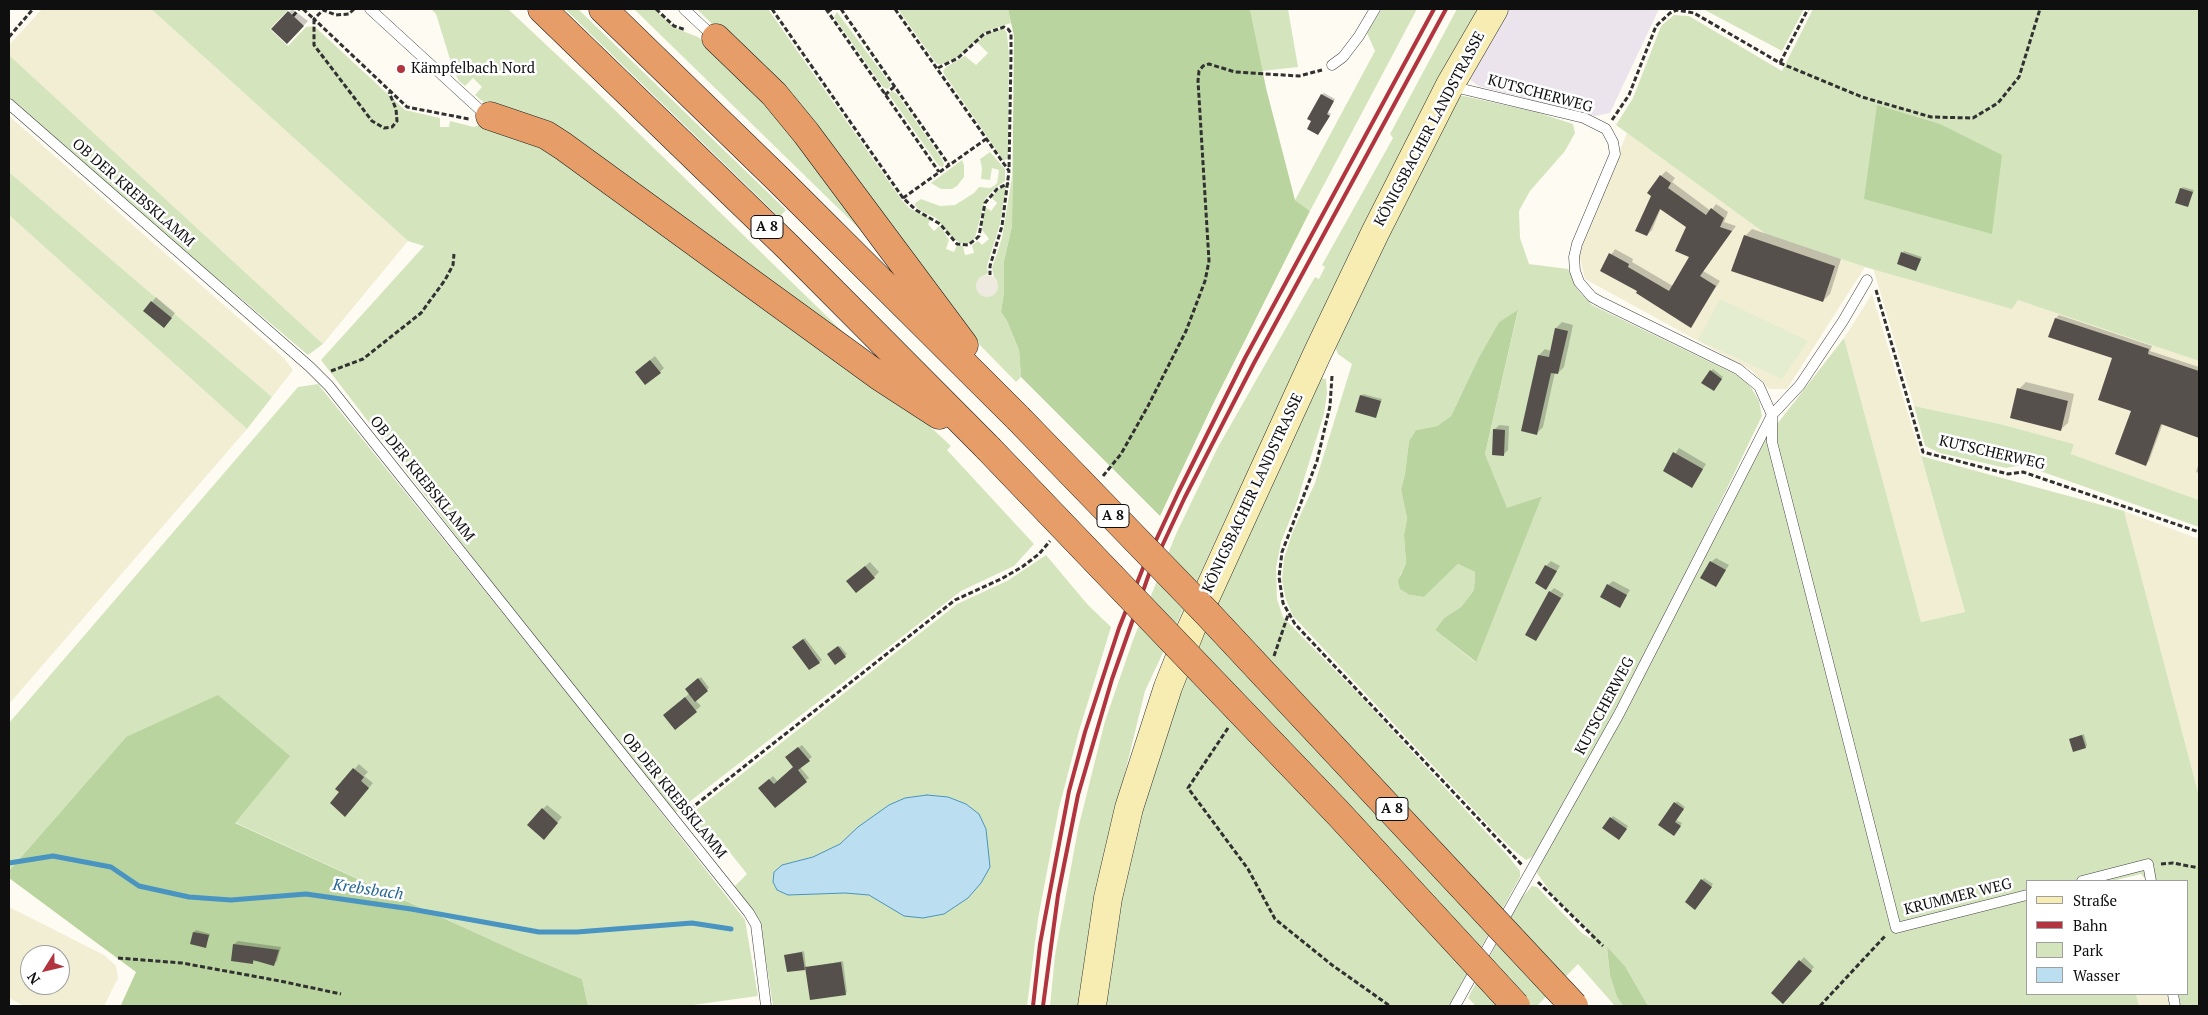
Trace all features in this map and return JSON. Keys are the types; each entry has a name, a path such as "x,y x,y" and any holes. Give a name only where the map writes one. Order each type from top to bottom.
{"highway":[{"name":"A 8","path":"542,9 728,189 988,448 1338,813 1516,1006"},
{"name":"A 8","path":"603,9 784,185 1018,418 1214,620 1574,1006"},
{"path":"716,38 774,94 806,132 1018,418"},
{"path":"487,114 546,135 563,146 879,376 988,448"}],"main road":[{"name":"KÖNIGSBACHER LANDSTRASSE","path":"1092,1006 1108,898 1129,808 1152,733 1195,621 1318,352 1450,85 1494,9"}],"lane":[{"path":"370,9 487,114"},
{"path":"684,9 716,38"},
{"path":"1332,65 1343,57 1359,36 1374,9"},
{"name":"KUTSCHERWEG","path":"1450,85 1584,118 1606,129 1614,142 1616,154 1576,244 1574,257 1575,271 1579,282 1592,297 1738,369 1759,386 1772,415 1772,442 1896,928"},
{"name":"OB DER KREBSKLAMM","path":"9,104 318,375 743,906 756,925 766,1006"},
{"path":"1772,415 1800,385 1843,321 1867,280"},
{"name":"KUTSCHERWEG","path":"1455,1006 1619,714 1772,415"},
{"path":"2086,880 2148,864 2151,880"},
{"name":"KRUMMER WEG","path":"1896,928 2026,895"}],"path":[{"path":"9,37 34,9"},
{"path":"293,16 301,9 314,19 407,107 474,120 487,114"},
{"path":"354,9 349,14 336,15 322,10 314,19 314,44 372,120 384,128 392,127 397,121 396,109 388,89"},
{"path":"772,9 903,198 916,210 940,224 956,244 968,245 979,236 983,209 991,195 1003,184 1009,182"},
{"path":"832,9 826,10 939,172"},
{"path":"841,9 949,165"},
{"path":"895,9 1009,171"},
{"path":"1780,63 1808,9"},
{"path":"1606,129 1629,96 1656,26 1670,13 1677,10 1694,13 1780,63 1862,97 1931,117 1973,118 1998,103 2019,76 2040,9"},
{"path":"937,68 958,58 984,34 1004,27 1008,28 1011,33 1009,182 1002,226 990,266 990,275"},
{"path":"885,95 895,86"},
{"path":"903,198 986,139"},
{"path":"318,375 363,359 413,321 430,302 445,280 453,265 454,254"},
{"name":"KUTSCHERWEG","path":"1867,280 1875,287 1923,452 2008,474 2023,472 2199,532"},
{"path":"1318,352 1328,364 1332,374 1330,406 1308,488 1282,552 1280,591 1288,615 1476,818 1603,946"},
{"path":"1271,665 1288,615"},
{"path":"1229,727 1188,788 1248,868 1275,919 1332,965 1390,1006"},
{"path":"2148,864 2172,864 2199,868"},
{"path":"1820,1006 1889,932 1896,928"},
{"path":"118,958 182,963 280,980 341,994"}],"shaded area":[{"path":"42,9 151,9 408,241 323,344 9,55 9,45"},
{"path":"1506,9 1659,9 1610,113 1595,116 1478,86 1468,78"},
{"path":"9,116 284,358 293,370 272,397 9,172"},
{"path":"1627,133 1766,234 1865,267 1787,389 1769,389 1751,370 1585,279 1579,254"},
{"path":"9,215 247,429 9,704"},
{"path":"1873,268 2011,308 2018,299 2199,361 2199,500 2071,454 2074,444 2000,424 1914,406"},
{"path":"987,275 997,282 998,286 991,296 987,297 977,290 976,286 983,276"},
{"path":"1872,294 1965,612 1921,622 1844,338"},
{"path":"2124,511 2199,539 2199,796"},
{"path":"9,907 104,955 116,966 118,978 104,1006 24,1006 9,998"},
{"path":"2136,995 2170,995 2172,1006 2139,1006"}],"green space":[{"path":"151,9 289,9 270,29 288,46 306,27 314,26 405,110 440,118 440,127 449,127 450,121 474,127 482,124 542,142 924,421 951,446 947,450 1034,544 1014,566 961,591 675,813 543,649 321,360 424,246 408,241"},
{"path":"431,9 508,9 588,84 842,331 838,334 489,107 475,95 482,87 473,78 465,86 459,81 453,69 436,14"},
{"path":"565,9 578,9 786,210 779,217"},
{"path":"634,9 654,9 675,28 698,37 767,96 878,247"},
{"path":"697,9 768,9 901,199 909,208 931,219 928,224 934,231 939,226 943,230 949,240 946,249 954,252 957,245 963,246 965,255 974,253 972,245 978,241 982,245 989,239 982,230 985,207 991,211 997,203 991,197 1004,185 1006,187 1000,224 987,266 988,273 978,280 997,281 992,268 1002,238 1012,177 1012,226 1004,261 1004,292 1001,312 1007,321 1019,350 1021,377 1016,382 974,339 721,33"},
{"path":"898,9 1008,9 1011,23 987,31 958,57 940,65 936,63"},
{"path":"1008,9 1250,9 1266,88 1295,200 1310,211 1213,404 1160,516 1021,377 1019,350 1007,321 1001,312 1004,292 1004,261 1012,226 1014,36"},
{"path":"1250,9 1288,9 1298,67 1262,71"},
{"path":"1382,9 1417,9 1310,211 1295,200 1375,51 1367,33"},
{"path":"1457,9 1479,9 1243,482 1145,691 1115,814 1081,1006 1050,1006 1055,955 1078,829 1105,721 1133,640 1176,534 1218,447 1315,277 1319,279 1325,267 1322,265 1393,138 1390,134"},
{"path":"1703,9 1804,9 1782,51"},
{"path":"1813,9 2199,9 2199,361 2018,300 2012,309 1865,267 1766,234 1616,125 1633,98 1661,26 1674,15 1689,16 1782,71"},
{"path":"837,12 891,85 888,89 883,87 834,17"},
{"path":"1004,29 1007,33 1009,55 1008,158 1004,161 943,71 946,67 965,56 976,65 988,53 977,42 990,32"},
{"path":"9,55 323,344 308,355 144,217 9,98"},
{"path":"892,91 897,94 938,153 944,163 943,167 939,166 888,94"},
{"path":"1458,96 1464,96 1536,112 1573,124 1575,133 1565,151 1530,191 1519,211 1520,238 1529,264 1568,269 1578,290 1592,305 1741,377 1751,387 1759,401 1762,416 1672,602 1604,734 1534,856 1526,860 1489,826 1293,616 1286,600 1282,580 1284,558 1293,531 1315,483 1352,364 1338,354 1334,344","holes":["1518,311 1485,454 1507,509 1541,496 1475,662 1435,630 1444,618 1461,607 1474,590 1475,572 1458,564 1424,597 1410,595 1400,575 1406,563 1404,535 1407,518 1401,490 1409,441 1416,430 1437,426 1451,416 1479,357 1499,322"]},
{"path":"1877,105 1940,124 2002,155 1992,234 1864,199"},
{"path":"990,152 1005,169 1005,181 985,199 975,238 967,244 961,243 953,239 936,218 919,210 914,204 921,199 940,206 955,205 974,193 979,187 990,188 994,186 997,183 999,170 992,168 990,180 981,179 982,168 980,159"},
{"path":"962,160 964,177 957,186 952,189 941,189 931,183"},
{"path":"9,172 272,397 247,429 9,215"},
{"path":"1720,299 1808,341 1782,379 1698,340"},
{"path":"1518,310 1485,454 1507,508 1542,496 1476,662 1435,630 1444,618 1461,607 1474,590 1475,572 1458,564 1424,597 1410,595 1400,589 1398,581 1406,563 1404,535 1407,518 1401,490 1409,441 1416,430 1437,426 1451,416 1479,357 1499,322"},
{"path":"1844,338 1921,622 1965,612 1921,456 2124,511 2199,796 2199,1006 2172,1006 2170,995 2188,995 2188,880 2146,880 2141,874 2116,880 2026,880 2026,995 2136,995 2139,1006 1648,1006 1625,966 1607,948 1610,976 1617,997 1623,1006 1615,1006 1578,964 1537,1006 1476,1006 1468,998 1519,901 1532,886 1537,887 1582,933 1591,939 1590,931 1551,893 1537,873 1538,866 1622,717 1767,437"},
{"path":"1317,377 1326,379 1327,393 1324,414 1296,505 1281,542 1276,568 1277,599 1283,617 1365,701 1509,857 1520,871 1520,877 1456,993 1451,1006 1103,1006 1117,894 1175,698"},
{"path":"318,384 588,719 745,920 758,996 686,1006 588,1006 582,979 520,953 234,822 126,737 9,871 9,723 298,387"},
{"path":"1914,406 2000,424 2074,444 2071,454 2199,500 2199,527 2023,465 2006,468 1940,453 1925,446"},
{"path":"1046,555 1088,605 1111,627 1079,731 1059,808 1038,919 1027,1006 773,1006 760,921 735,886 747,874 724,845 713,853 686,818 957,604 1007,581"},
{"path":"218,695 290,756 235,823 520,953 582,979 588,1006 121,1005 136,972 9,878 9,871 126,737"},
{"path":"1607,947 1625,966 1648,1006 1623,1006 1617,997 1610,976"}],"water":[{"path":"927,795 948,797 966,804 979,814 986,829 990,867 981,883 968,898 944,914 923,918 904,916 869,895 845,893 788,895 777,890 773,882 774,872 782,865 813,857 840,844 858,827 889,805 905,798"}],"building":[{"path":"288,11 304,26 287,44 271,29"},
{"path":"1321,94 1334,101 1327,114 1330,116 1318,135 1307,129 1311,121 1307,119"},
{"path":"1660,175 1671,183 1668,188 1706,215 1711,208 1724,218 1720,227 1732,231 1700,276 1716,286 1691,328 1636,293 1637,291 1600,271 1609,253 1629,264 1628,267 1669,291 1689,257 1675,251 1686,227 1660,209 1647,236 1635,231 1651,196 1647,193"},
{"path":"2180,188 2193,192 2188,207 2175,203"},
{"path":"1744,235 1835,266 1823,302 1731,271"},
{"path":"1901,252 1921,259 1916,271 1897,264"},
{"path":"151,301 172,318 164,328 143,311"},
{"path":"2055,318 2149,349 2148,354 2199,371 2199,438 2161,424 2146,466 2115,454 2131,411 2098,400 2112,358 2048,337"},
{"path":"1555,328 1568,331 1558,374 1551,373 1537,435 1521,431 1538,355 1549,357"},
{"path":"650,360 661,373 645,385 635,372"},
{"path":"1710,370 1722,379 1714,391 1701,383"},
{"path":"2017,388 2068,401 2061,431 2010,418"},
{"path":"1360,395 1381,401 1376,418 1355,412"},
{"path":"1493,429 1505,430 1504,456 1492,455"},
{"path":"1673,452 1703,469 1692,488 1663,471"},
{"path":"1710,561 1726,570 1716,587 1700,578"},
{"path":"1545,565 1557,571 1546,590 1535,583"},
{"path":"865,566 875,578 856,593 846,581"},
{"path":"1607,584 1627,595 1620,608 1600,597"},
{"path":"1549,591 1561,598 1536,641 1525,635"},
{"path":"803,639 820,663 809,670 792,647"},
{"path":"838,646 846,657 835,665 827,654"},
{"path":"698,678 708,691 695,702 685,689"},
{"path":"685,697 697,712 675,730 663,715"},
{"path":"2082,735 2086,748 2073,752 2069,739"},
{"path":"798,747 810,761 798,770 807,782 775,808 758,788 769,779 774,784 793,767 785,757"},
{"path":"353,768 364,777 361,781 369,788 345,817 330,803 339,792 335,789"},
{"path":"1674,802 1684,809 1675,822 1681,826 1674,836 1658,825"},
{"path":"542,808 558,823 544,840 527,825"},
{"path":"1610,817 1627,829 1619,840 1602,828"},
{"path":"1701,879 1712,887 1695,910 1685,902"},
{"path":"193,932 209,935 206,948 190,944"},
{"path":"233,944 279,950 274,966 253,960 253,964 231,961"},
{"path":"802,952 805,970 787,972 784,955"},
{"path":"1799,960 1812,971 1783,1004 1771,993"},
{"path":"841,962 846,995 810,1000 805,967"}],"waterway":[{"name":"Krebsbach","path":"9,863 53,856 111,867 139,886 189,897 231,900 306,894 411,909 539,932 577,932 692,923 731,929"}],"railway":[{"path":"1033,1006 1040,944 1069,791 1085,732 1119,628 1143,568 1245,358 1434,9"},
{"path":"1043,1006 1058,895 1078,795 1112,679 1149,574 1185,497 1254,363 1446,9"}],"place":[{"name":"Kämpfelbach Nord","path":"401,69"}]}
